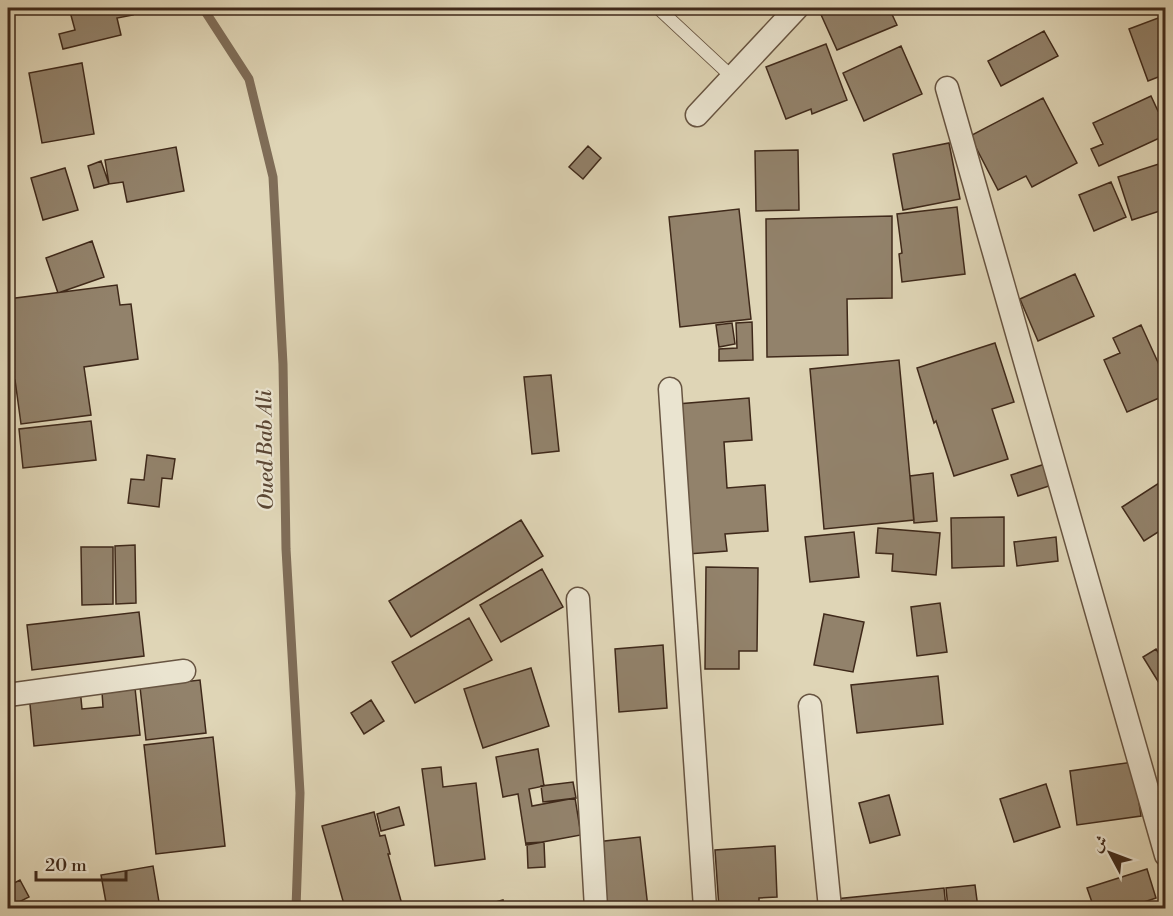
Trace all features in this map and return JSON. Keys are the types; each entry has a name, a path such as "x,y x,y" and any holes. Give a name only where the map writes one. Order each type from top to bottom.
{"street":[{"path":"697,115 797,8"},
{"path":"947,88 1166,855"},
{"path":"670,389 705,909"},
{"path":"578,599 596,909"},
{"path":"8,695 184,671"},
{"path":"810,706 830,909"}],"lane":[{"path":"658,8 731,76"}],"building":[{"path":"69,8 131,8 133,15 117,18 121,35 63,49 59,34 75,30"},
{"path":"818,8 889,8 897,25 837,50"},
{"path":"1166,15 1166,74 1148,81 1129,29"},
{"path":"1044,31 1058,56 1001,86 988,61"},
{"path":"826,44 847,100 812,114 811,109 786,119 766,67"},
{"path":"901,46 922,94 864,121 843,73"},
{"path":"82,63 94,134 42,143 29,73"},
{"path":"1151,96 1158,111 1166,108 1166,135 1099,166 1091,149 1103,144 1093,123"},
{"path":"1043,98 1077,163 1032,187 1026,176 998,190 970,136"},
{"path":"949,143 960,199 903,210 893,154"},
{"path":"588,146 601,158 583,179 569,167"},
{"path":"176,147 184,191 127,202 123,182 109,184 105,160"},
{"path":"798,150 799,210 756,211 755,151"},
{"path":"101,161 109,184 94,188 88,166"},
{"path":"1165,162 1166,209 1132,220 1118,177"},
{"path":"65,168 78,210 43,220 31,178"},
{"path":"1111,182 1126,217 1094,231 1079,195"},
{"path":"8,191 13,225 8,226"},
{"path":"957,207 965,274 902,282 899,254 902,253 897,214"},
{"path":"739,209 751,319 680,327 669,217"},
{"path":"892,216 892,298 847,299 848,355 767,357 766,219"},
{"path":"92,241 104,277 58,293 46,258"},
{"path":"1075,274 1094,316 1038,341 1020,299"},
{"path":"117,285 120,305 131,304 138,359 84,367 91,415 21,424 15,380 8,381 8,299"},
{"path":"752,322 753,360 719,361 719,349 737,348 736,323"},
{"path":"732,323 735,344 719,347 716,325"},
{"path":"1141,325 1166,380 1166,395 1127,412 1104,360 1120,353 1113,338"},
{"path":"995,343 1014,402 992,409 1008,459 954,476 917,368"},
{"path":"899,360 914,520 824,529 810,369"},
{"path":"551,375 559,451 532,454 524,377"},
{"path":"749,398 752,440 724,442 727,488 765,485 768,531 725,534 727,551 688,554 677,404"},
{"path":"91,421 96,460 23,468 19,429"},
{"path":"147,455 175,459 172,479 162,478 159,507 128,503 131,479 144,480"},
{"path":"1045,464 1052,485 1018,496 1011,475"},
{"path":"933,473 937,521 914,523 910,476"},
{"path":"1159,483 1166,493 1166,527 1144,541 1122,507"},
{"path":"1004,517 1004,566 952,568 951,518"},
{"path":"521,520 543,556 411,637 389,601"},
{"path":"878,528 940,533 936,575 892,571 893,554 876,553"},
{"path":"854,532 859,577 810,582 805,537"},
{"path":"1056,537 1058,561 1017,566 1014,542"},
{"path":"135,545 136,603 116,604 115,546"},
{"path":"81,547 113,547 113,604 82,605"},
{"path":"706,567 758,568 757,651 739,651 739,669 705,669"},
{"path":"542,569 563,607 501,642 480,605"},
{"path":"940,603 947,652 917,656 911,607"},
{"path":"139,612 144,656 32,670 27,625"},
{"path":"824,614 864,622 853,672 814,665"},
{"path":"469,618 492,660 415,703 392,662"},
{"path":"663,645 667,708 619,712 615,649"},
{"path":"1156,649 1166,665 1166,690 1164,691 1143,657"},
{"path":"531,668 549,726 483,748 464,689"},
{"path":"938,676 943,724 857,733 851,685"},
{"path":"200,680 206,733 146,740 140,687"},
{"path":"80,688 82,709 103,707 102,692 135,688 140,735 34,746 29,694"},
{"path":"371,700 384,721 364,734 351,713"},
{"path":"213,737 225,846 156,854 144,745"},
{"path":"538,749 544,786 529,789 532,806 575,798 581,835 526,845 518,794 503,797 496,757"},
{"path":"1133,762 1141,816 1077,825 1070,771"},
{"path":"441,767 443,787 476,783 485,859 435,866 422,769"},
{"path":"573,782 576,798 543,802 541,786"},
{"path":"1046,784 1060,827 1014,842 1000,799"},
{"path":"889,795 900,835 870,843 859,803"},
{"path":"399,807 404,825 381,831 377,814"},
{"path":"374,812 380,836 385,835 403,908 345,908 322,826"},
{"path":"640,837 648,908 604,908 596,842"},
{"path":"544,842 545,867 528,868 527,843"},
{"path":"775,846 777,897 759,898 759,908 719,908 715,850"},
{"path":"153,866 160,908 107,908 101,875"},
{"path":"1147,869 1156,898 1126,908 1094,908 1087,888"},
{"path":"20,880 29,897 15,904 8,886"},
{"path":"975,885 978,908 948,908 946,888"},
{"path":"944,888 946,908 836,908 835,899"},
{"path":"503,900 505,908 474,908"}],"waterway":[{"name":"Oued Bab Ali","path":"203,8 249,79 273,177 283,364 286,549 300,793 296,908"}]}
